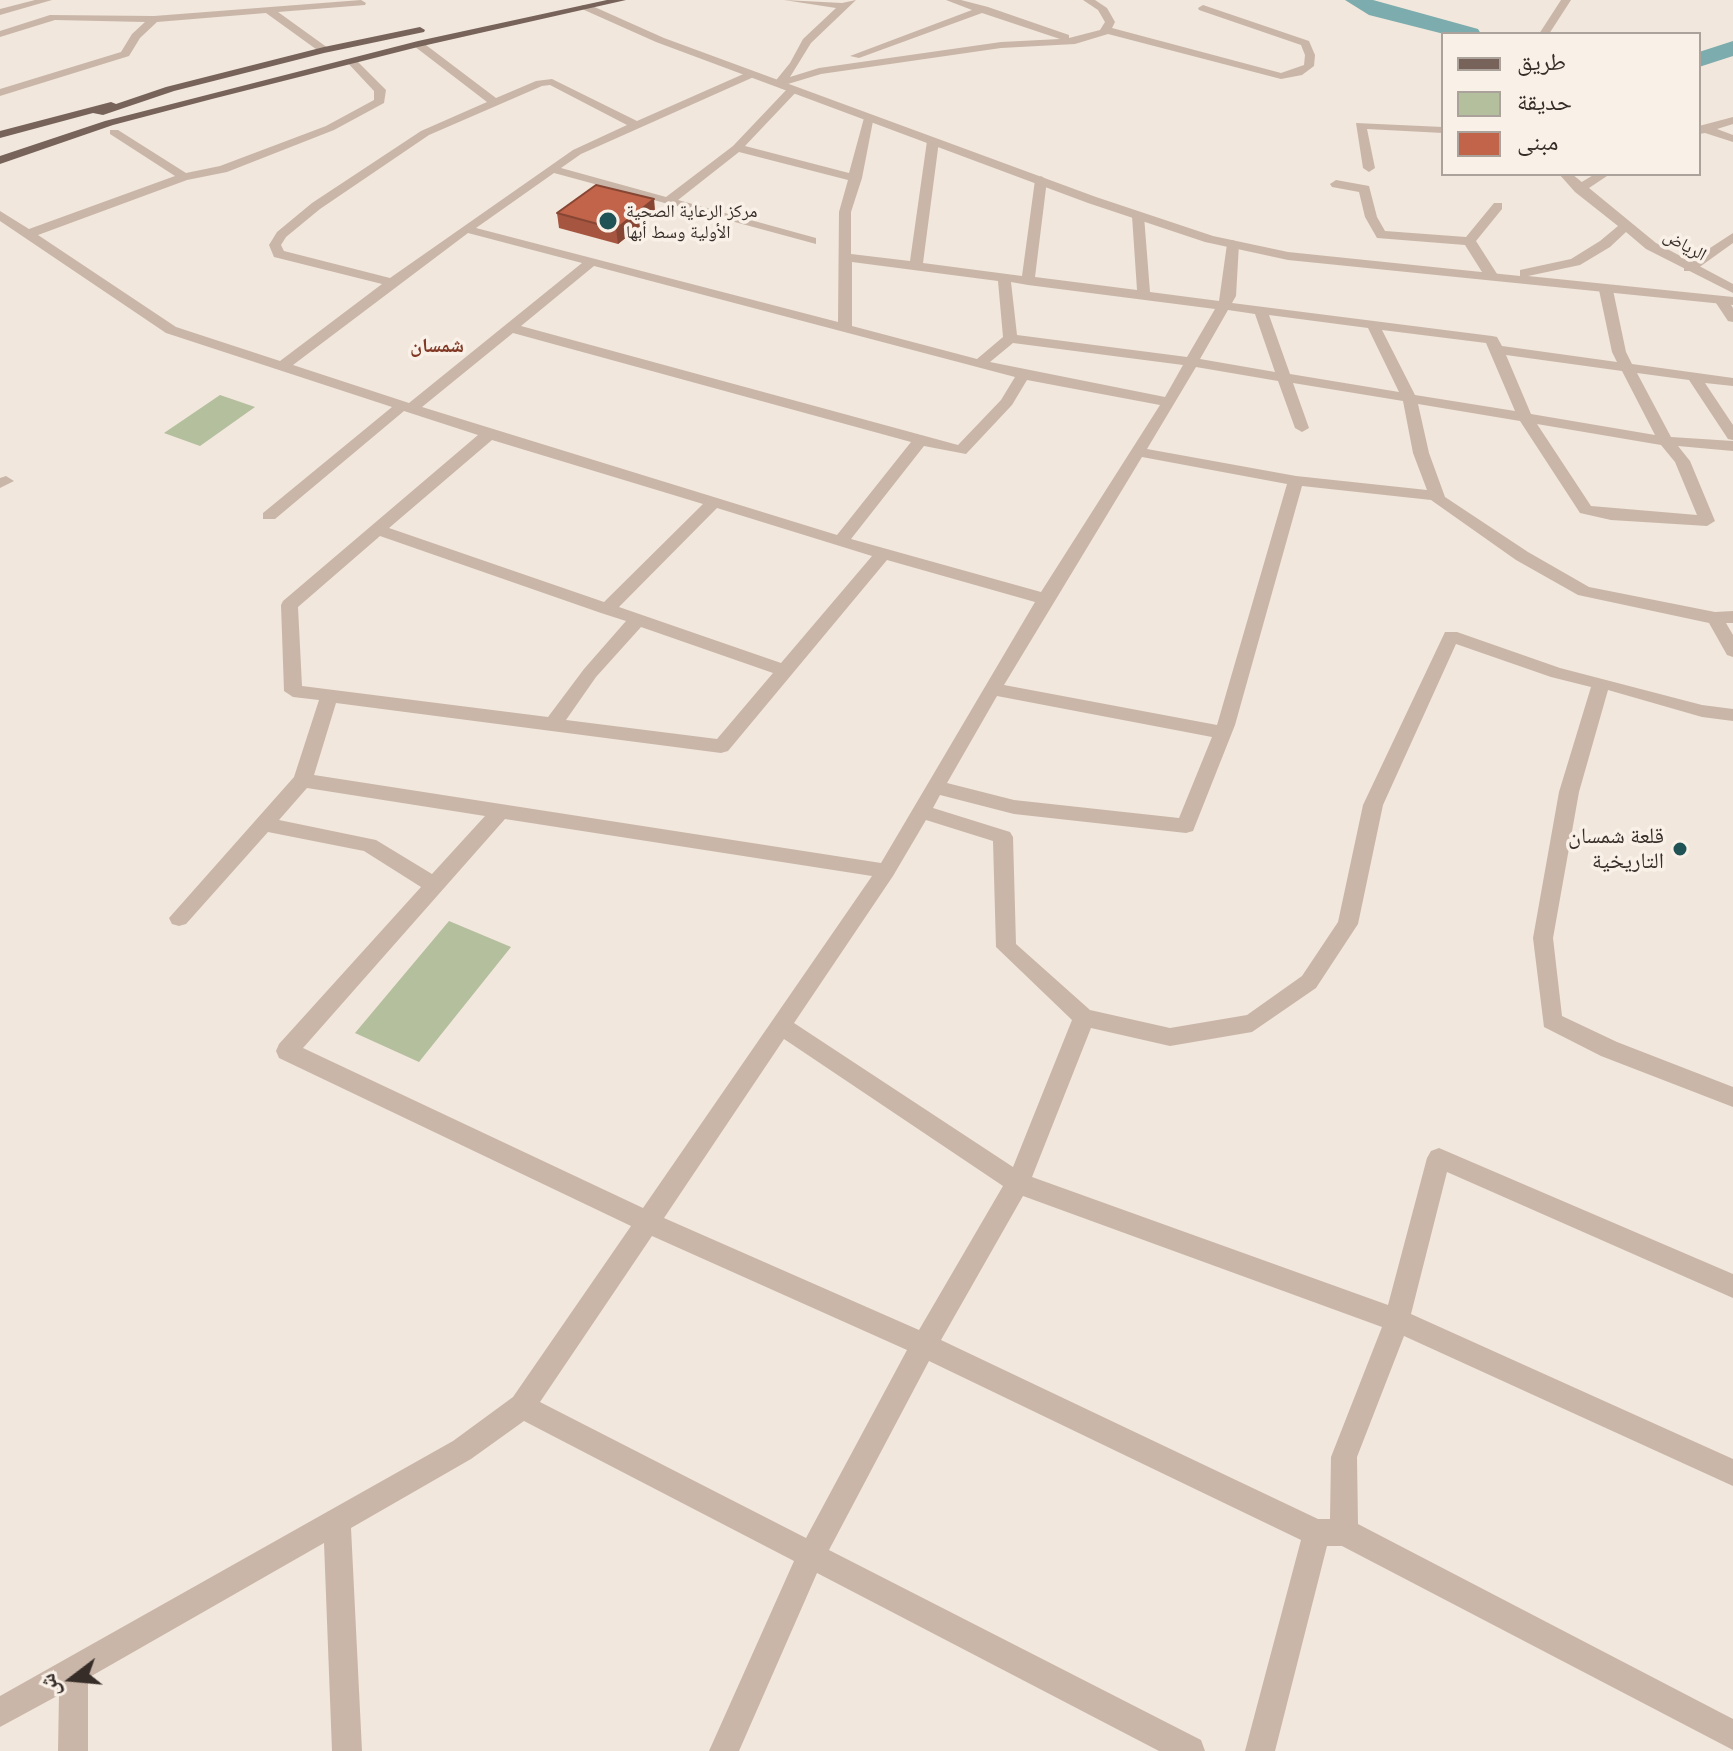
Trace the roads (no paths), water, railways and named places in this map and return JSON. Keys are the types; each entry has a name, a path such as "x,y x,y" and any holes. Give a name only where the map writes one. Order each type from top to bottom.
{"main road":[{"path":"0,135 324,50 565,0"},
{"path":"0,160 109,123 350,60 621,0"},
{"path":"0,146 170,89"},
{"path":"0,171 208,97"}],"street":[{"path":"0,12 47,0"},
{"path":"789,0 847,3"},
{"path":"951,0 984,6 1075,41"},
{"path":"1088,0 1102,8 1110,22 1106,30"},
{"path":"1545,32 1566,0"},
{"path":"0,34 54,17 154,19 361,3"},
{"path":"782,80 807,41 847,3"},
{"path":"782,80 877,49 984,6"},
{"path":"586,7 660,40 752,74 782,80 819,71 971,49 1075,41 1106,30 1281,76 1298,73 1309,66 1310,55 1305,43 1203,8"},
{"path":"269,11 324,50"},
{"path":"0,12 32,24"},
{"path":"0,93 125,54 136,36 154,19"},
{"path":"418,44 494,102"},
{"path":"28,234 184,177 223,169 277,150 330,128 380,101 380,90 350,60"},
{"path":"284,365 466,229 577,152 752,74"},
{"path":"782,80 793,89 1138,216 1233,244 1288,256 1727,301 1733,318"},
{"path":"393,283 279,254 275,245 281,235 363,172 425,133 540,83 552,82 637,126"},
{"path":"668,202 737,148 793,89"},
{"path":"845,327 845,212 870,118"},
{"path":"1701,130 1733,120"},
{"path":"1369,168 1360,125 1441,130"},
{"path":"1701,130 1733,139"},
{"path":"114,132 184,177"},
{"path":"916,267 933,141"},
{"path":"737,148 856,178"},
{"path":"551,169 811,241"},
{"name":"الرياض","path":"1567,176 1624,227 1689,268 1733,289"},
{"path":"1579,189 1601,176"},
{"path":"1028,281 1041,180"},
{"path":"1336,184 1365,189 1371,217 1381,235 1469,241"},
{"path":"1469,241 1498,206"},
{"path":"1138,216 1144,295"},
{"path":"3,221 28,234 171,330 489,434 883,554 1045,599"},
{"path":"1492,277 1545,271 1575,262 1605,244 1624,227"},
{"path":"466,229 1023,375 1169,402"},
{"path":"1689,268 1733,237"},
{"path":"1469,241 1492,277"},
{"path":"0,1712 462,1450 522,1406 886,871 1045,599 1169,402 1229,296 1233,244"},
{"path":"845,257 1492,340 1524,416 1586,510 1611,515 1707,521 1687,471 1666,441 1619,352 1606,290"},
{"path":"269,516 512,328 590,263"},
{"path":"1004,279 1010,338"},
{"path":"1260,309 1302,428"},
{"path":"1373,325 1409,397 1421,453 1437,496"},
{"path":"512,328 961,451 1007,402 1023,375"},
{"path":"981,362 1010,338 1192,362 1666,441 1733,446"},
{"path":"1497,350 1733,382"},
{"path":"1693,375 1733,436"},
{"path":"489,434 289,605 293,691 721,746 883,554"},
{"path":"841,541 920,441"},
{"path":"1137,452 1296,481 1437,496 1522,556 1584,591 1646,606 1724,618 1733,651"},
{"path":"935,787 1014,807 1186,826 1223,733 1296,481"},
{"path":"607,609 714,502"},
{"path":"376,529 784,670"},
{"path":"553,724 590,673 638,619"},
{"path":"921,811 1003,837 1006,947 1084,1017 1170,1037 1252,1023 1309,982 1348,924 1373,805 1451,636 1557,673 1601,682 1702,711 1733,715"},
{"path":"1601,682 1569,792 1543,938 1552,1021 1609,1049 1733,1097"},
{"path":"994,689 1223,733"},
{"path":"179,918 303,780 329,696"},
{"path":"303,780 886,871"},
{"path":"499,813 287,1051 649,1223 924,1345 1330,1533 1733,1735"},
{"path":"265,824 369,845 434,885"},
{"path":"724,1751 811,1556 924,1345 1018,1183 1084,1017"},
{"path":"781,1026 1018,1183 1397,1320 1733,1473"},
{"path":"1260,1751 1330,1533 1344,1457 1397,1320 1439,1158 1733,1286"},
{"path":"522,1406 1190,1751"},
{"path":"337,1520 347,1751"},
{"path":"73,1751 74,1670"}],"waterway":[{"path":"1356,0 1377,10 1462,32"},
{"path":"1701,59 1733,48"}],"place":[{"name":"مركز الرعاية الصحية الأولية وسط أبها","path":"608,221"},
{"name":"قلعة شمسان التاريخية","path":"1680,849"}],"district":[{"name":"شمسان","path":"437,346"}]}
